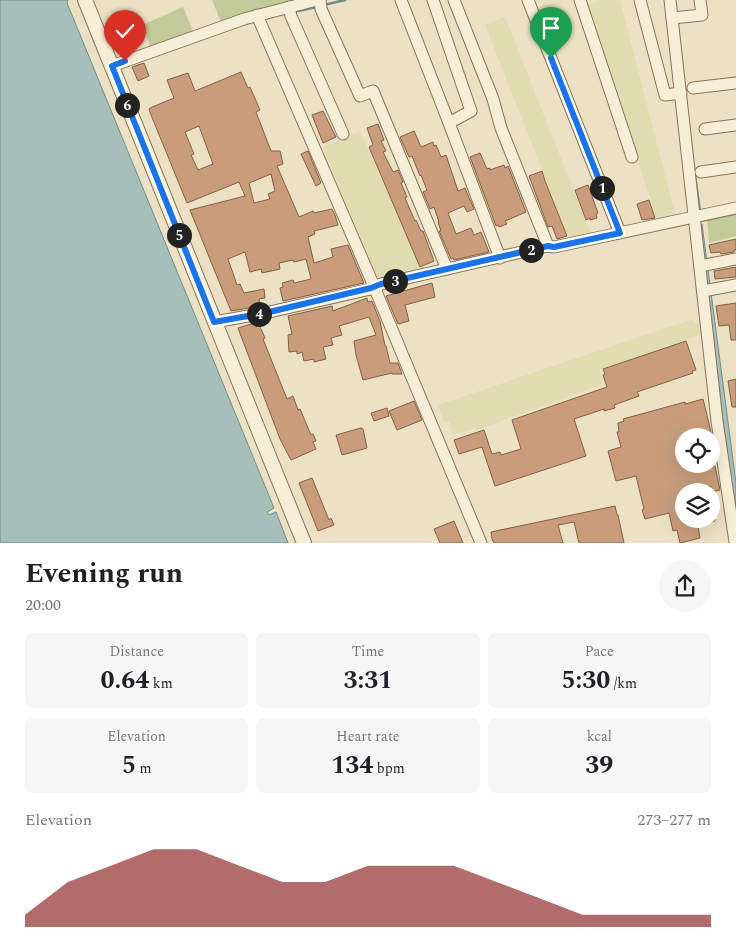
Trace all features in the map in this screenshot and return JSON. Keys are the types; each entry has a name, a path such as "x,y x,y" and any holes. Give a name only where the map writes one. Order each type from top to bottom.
{"street":[{"path":"85,0 304,543"},
{"path":"401,0 500,258"},
{"path":"433,0 471,111 449,124"},
{"path":"454,0 493,99 501,128 548,246"},
{"path":"528,0 620,233"},
{"path":"580,0 632,157"},
{"path":"640,0 665,95 681,93"},
{"path":"670,0 674,18 681,93 707,290 718,421 733,504 733,542"},
{"path":"674,18 702,15 700,0"},
{"path":"112,66 257,15 289,11 319,3 360,96 373,91 446,269"},
{"path":"289,11 343,134"},
{"path":"257,15 377,286 481,543"},
{"path":"693,88 736,83"},
{"path":"705,130 736,125"},
{"path":"702,172 736,167"},
{"path":"214,322 265,313 548,246 554,247 736,208"},
{"path":"704,265 736,259"},
{"path":"707,290 736,285"}],"shaded area":[{"path":"603,0 620,0 676,218 658,222 586,5"},
{"path":"505,17 591,234 570,241 485,25"},
{"path":"360,131 423,272 379,282 323,147"},
{"path":"693,320 695,324 701,324 702,334 599,370 603,384 477,430 475,428 455,434 452,432 450,422 444,422 438,405"}],"green space":[{"path":"212,0 298,0 221,22"},
{"path":"183,7 194,33 151,48 142,25"},
{"path":"736,212 736,236 709,243 707,219"}],"water":[{"path":"0,0 68,0 67,3 274,508 267,512 269,515 276,512 288,543 0,543"},
{"path":"699,224 702,224 736,483 736,518 732,495"}],"building":[{"path":"144,63 149,76 138,81 132,67"},
{"path":"241,72 260,110 256,112 271,151 280,151 283,164 277,166 299,217 313,211 314,213 332,209 335,215 338,225 314,231 315,234 308,237 314,263 333,257 331,249 348,245 364,283 283,301 280,288 283,287 282,283 293,280 294,283 311,279 306,259 279,263 280,269 262,273 261,269 250,272 245,252 228,259 237,285 240,284 244,293 264,289 265,298 259,299 260,306 231,311 190,210 245,196 239,182 187,203 149,110 174,98 167,80 188,73 195,91","holes":["199,126 213,164 198,170 191,155 194,154 185,132","271,174 275,191 268,194 270,199 254,203 249,183"]},
{"path":"323,111 336,137 323,143 312,115"},
{"path":"378,124 384,140 381,141 386,151 383,152 393,172 398,170 407,197 405,198 415,221 421,231 423,231 434,261 420,267 369,147 373,145 367,128"},
{"path":"414,131 421,147 433,142 441,157 446,155 458,191 465,188 474,209 467,212 464,206 448,213 456,234 471,228 474,235 481,232 489,252 454,260 453,258 451,259 439,231 441,231 434,207 430,209 423,192 427,190 421,175 412,156 409,157 400,137"},
{"path":"308,151 321,183 316,186 301,154"},
{"path":"480,153 487,169 490,168 490,170 504,165 505,168 508,166 526,212 505,221 507,224 499,227 498,225 496,226 470,157"},
{"path":"542,171 567,236 557,239 552,226 548,227 529,176"},
{"path":"588,185 598,213 596,214 597,218 586,220 575,190"},
{"path":"649,200 655,218 642,220 637,204"},
{"path":"736,239 736,250 734,252 711,253 709,245"},
{"path":"736,267 736,277 715,279 714,271"},
{"path":"432,283 435,297 405,305 409,321 398,324 386,296"},
{"path":"367,298 368,302 372,301 380,321 390,363 398,363 402,374 392,373 363,380 354,341 376,335 369,317 339,326 342,335 331,338 333,345 323,347 326,359 314,362 314,359 304,361 302,352 297,354 297,351 289,352 288,335 292,334 288,316 332,306 333,311"},
{"path":"736,303 736,340 731,340 729,325 719,326 716,306"},
{"path":"258,322 287,399 293,396 298,410 300,409 311,435 313,434 316,441 313,442 316,449 291,460 280,439 238,328"},
{"path":"686,341 696,370 692,371 693,373 637,392 639,396 614,405 615,408 604,411 604,409 574,419 586,456 495,486 482,447 459,454 454,440 484,430 492,454 500,452 501,455 521,449 512,420 607,387 603,369"},
{"path":"736,379 736,407 732,407 728,381"},
{"path":"703,399 710,428 675,428 675,473 716,473 719,483 675,483 675,528 698,528 700,538 680,543 677,530 673,531 669,513 645,519 636,476 616,481 608,451 621,447 617,432 619,432 618,423 624,421 623,419 685,402 685,404"},
{"path":"414,401 422,420 397,430 389,411"},
{"path":"387,408 389,416 374,421 371,413"},
{"path":"363,429 367,448 342,455 336,435"},
{"path":"312,478 329,520 331,518 334,525 318,531 299,483"},
{"path":"615,506 624,543 579,543 574,522 558,525 563,543 494,543 492,539 491,532"},
{"path":"454,521 463,543 440,543 434,529"}],"waterway":[{"path":"324,5 345,0"},
{"path":"293,12 317,7"},
{"path":"694,168 700,212"}],"route":[{"path":"125,61 112,66 214,322 265,313 548,246 554,247 620,233 551,58"}]}
